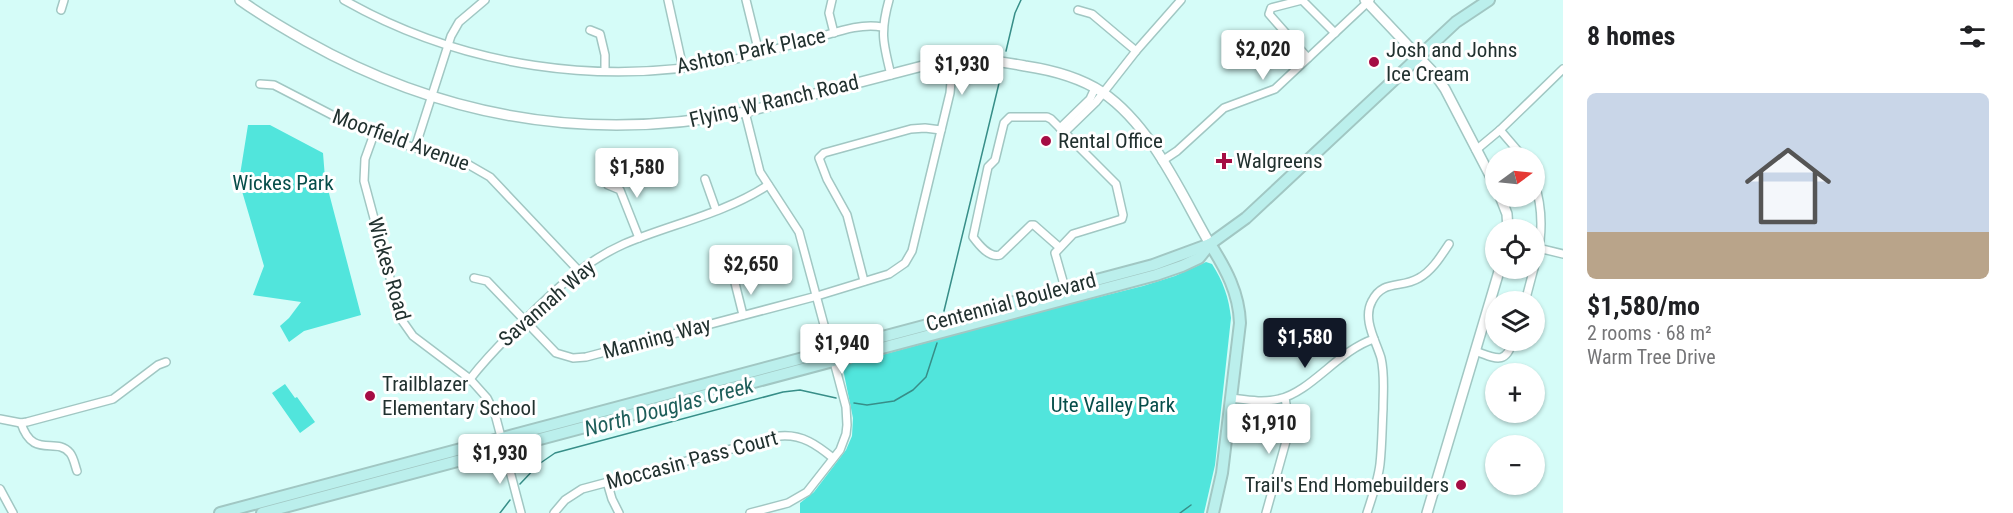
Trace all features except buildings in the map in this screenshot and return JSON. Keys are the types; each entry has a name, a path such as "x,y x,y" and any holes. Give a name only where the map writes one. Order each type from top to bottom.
{"main road":[{"name":"Centennial Boulevard","path":"219,513 835,362 928,337 952,324 1065,288 1153,265 1210,244 1260,206 1455,22 1489,0"},
{"name":"Centennial Boulevard","path":"262,513 831,351 929,325 952,324 1156,275 1199,258 1210,244"},
{"path":"1210,244 1232,282 1240,323 1222,473 1213,513"}],"street":[{"path":"62,10 64,0"},
{"name":"Flying W Ranch Road","path":"240,0 336,58 431,97 517,118 606,126 653,125 745,112 947,61 983,60 1046,69 1074,78 1099,91 1137,124 1162,161 1210,244"},
{"name":"Ashton Park Place","path":"344,0 387,22 448,45 525,64 577,70 683,68 759,53 834,33 868,26 882,27"},
{"path":"415,148 455,28 484,0"},
{"path":"668,0 683,68"},
{"path":"746,0 759,53"},
{"path":"832,0 829,13 834,33"},
{"path":"890,0 882,27 883,43 891,75"},
{"path":"1063,130 1096,102 1099,91 1180,0"},
{"path":"1308,58 1269,14 1271,9 1302,0 1335,33"},
{"path":"1162,161 1177,151 1224,108 1275,89 1367,1 1434,73 1445,89 1485,167"},
{"path":"1078,10 1092,14 1136,51"},
{"path":"590,30 600,34 605,55 605,71"},
{"name":"Manning Way","path":"474,278 487,281 556,353 567,358 579,358 817,296 895,271 909,258 941,130 951,87 947,61"},
{"path":"1476,150 1563,69"},
{"name":"Moorfield Avenue","path":"260,84 274,85 374,134 464,162 485,173 578,270"},
{"path":"745,112 758,166 768,185 798,228 835,362 846,407 847,425 844,442 812,487 802,496 788,503 750,513"},
{"path":"1059,247 1034,225 1031,225 1000,255 995,256 990,255 975,240 972,233 988,167 995,160 1004,123 1010,117 1047,117 1063,130 1116,184 1123,215 1119,222 1073,234 1055,253 1065,288"},
{"path":"864,281 847,214 827,179 819,158 827,152 911,129 941,130"},
{"path":"1500,130 1515,147"},
{"name":"Wickes Road","path":"374,134 365,159 364,182 401,319 418,341 470,379 491,403 521,513"},
{"path":"705,179 716,210"},
{"path":"608,185 620,190 639,238"},
{"name":"Savannah Way","path":"470,379 494,349 578,270 609,251 746,199 768,185"},
{"path":"1367,513 1378,475 1381,452 1384,379 1381,359 1368,315 1369,306 1377,293 1388,286 1411,282 1423,276 1449,244"},
{"path":"1545,250 1563,254"},
{"path":"1427,513 1497,279"},
{"path":"735,283 743,315"},
{"path":"1232,398 1268,401 1285,398 1357,346 1374,339"},
{"path":"1475,351 1498,359 1505,357 1510,351"},
{"path":"0,419 21,423 113,399 158,365 166,363"},
{"path":"1266,513 1290,427 1285,398"},
{"path":"21,423 25,435 33,442 46,447 60,447 69,452 77,471"},
{"name":"Moccasin Pass Court","path":"554,513 565,500 576,492 770,438 796,436 812,442 833,459"},
{"path":"607,482 619,513"},
{"path":"0,489 13,513"}],"green space":[{"name":"Wickes Park","path":"248,125 270,125 323,153 325,178 361,315 304,331 289,342 280,326 301,302 253,295 264,266 239,181"},
{"name":"Ute Valley Park","path":"1206,262 1212,264 1222,283 1231,318 1215,465 1204,513 800,513 800,503 814,492 846,450 852,436 853,418 843,369 845,365 1143,286 1175,276"},
{"path":"285,384 315,422 300,433 272,393"}],"waterway":[{"name":"North Douglas Creek","path":"1006,51 1015,13 1021,0"},
{"name":"North Douglas Creek","path":"944,311 1001,75"},
{"name":"North Douglas Creek","path":"854,403 867,405 894,401 913,390 926,377 937,343"},
{"name":"North Douglas Creek","path":"520,484 539,464 555,453 783,392 800,390 836,398"},
{"name":"North Douglas Creek","path":"500,513 510,500"},
{"path":"1180,513 1191,505"}],"place":[{"name":"Josh and Johns Ice Cream","path":"1374,62"},
{"name":"Rental Office","path":"1046,141"},
{"name":"Walgreens","path":"1224,161"},
{"name":"Trailblazer Elementary School","path":"370,396"},
{"name":"Trail's End Homebuilders","path":"1461,485"}]}
